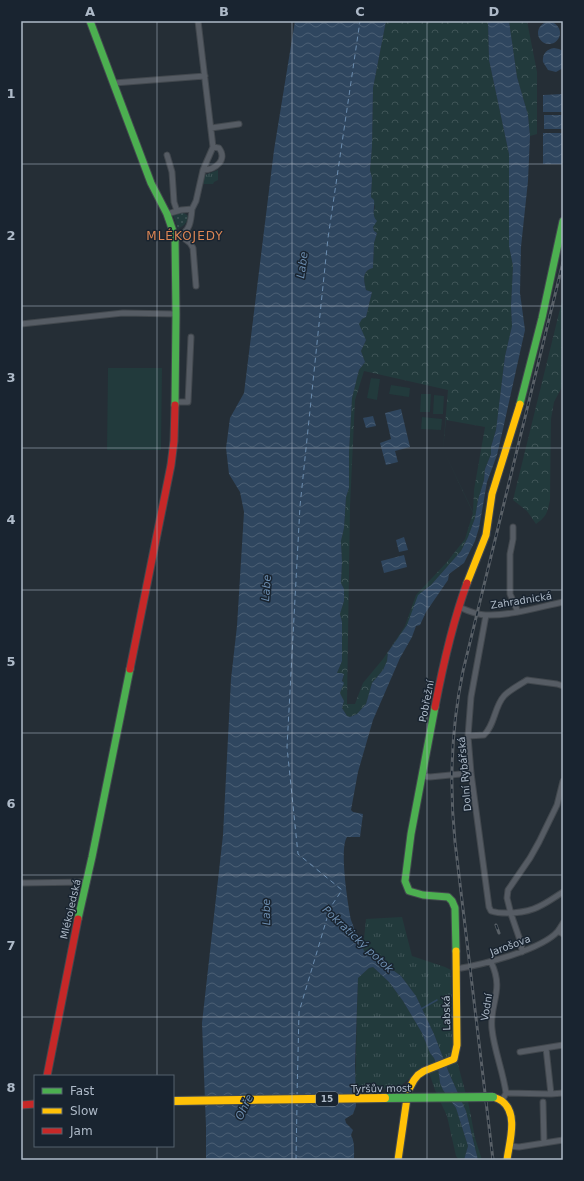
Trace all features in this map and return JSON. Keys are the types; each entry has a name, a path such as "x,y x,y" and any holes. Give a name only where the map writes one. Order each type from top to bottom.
{"street":[{"name":"Mlékojedská","path":"47,1075 75,931 87,882 171,465 174,441 178,236 151,183 90,21"},
{"path":"196,286 193,248 190,243 178,236 189,228 192,209 196,201 203,170 213,147 198,21"},
{"path":"114,83 205,76"},
{"path":"211,128 240,124"},
{"path":"203,170 209,170 220,164 222,151 219,148 213,147"},
{"path":"166,155 172,172 174,202 177,211"},
{"path":"167,214 192,209"},
{"name":"Pobřežní","path":"455,908 452,901 448,897 423,895 409,891 405,881 405,876 411,834 450,633 465,588 483,547 488,530 488,513 492,494 528,373 563,221"},
{"path":"21,324 123,313 176,314"},
{"path":"175,402 188,402 191,337"},
{"path":"513,527 513,539 510,554 510,594 518,612"},
{"name":"Zahradnická","path":"459,607 472,613 486,615 518,612 563,602"},
{"name":"Dolní Rybářská","path":"486,615 472,690 468,736 471,774 489,907 491,911 497,913 511,914"},
{"path":"468,736 484,735 489,730 495,712 504,695 527,680 563,686"},
{"path":"422,776 430,777 471,774"},
{"path":"522,952 521,943 507,898 508,890 530,858 557,805 563,782"},
{"path":"21,883 87,882"},
{"path":"511,914 537,908 563,892"},
{"name":"Labská","path":"398,1160 408,1091 418,1075 454,1059 457,1046 455,908"},
{"name":"Jarošova","path":"456,969 492,962 522,952 561,933 563,923"},
{"name":"Vodní","path":"492,962 498,982 498,991 492,1024 506,1093"},
{"path":"520,1052 563,1045"},
{"path":"546,1048 551,1094"},
{"path":"507,1160 512,1128 512,1117 508,1108 502,1101 506,1093 563,1093"},
{"name":"Tyršův most","path":"174,1101 481,1097 493,1098 502,1101"},
{"path":"543,1102 544,1143"},
{"path":"21,1106 34,1104"},
{"path":"509,1146 519,1147 563,1140"}],"green space":[{"path":"386,21 488,21 489,60 509,154 509,246 513,266 511,306 512,326 505,356 496,430 491,447 491,454 485,469 484,480 478,500 475,518 468,537 461,551 431,585 423,590 407,625 388,652 387,661 383,670 372,683 366,704 357,714 350,717 347,716 342,708 344,701 340,693 344,674 337,673 342,661 342,622 340,614 344,601 344,589 341,583 341,541 344,528 346,497 349,488 352,398 359,370 365,362 361,351 366,340 358,324 366,317 372,292 366,290 364,277 369,269 373,268 374,243 377,233 374,231 373,227 373,214 375,207 371,197 372,178 370,170 373,88","holes":["364,371 448,390 443,449 473,513 465,539 447,562 416,595 405,626 383,659 363,683 355,704 347,704 350,506 355,400","446,420 485,427 474,490 473,512 443,449"]},
{"path":"509,21 527,21 537,72 537,134 530,136 528,115 517,77"},
{"path":"218,170 218,180 213,184 202,183 205,175"},
{"path":"181,213 188,216 188,219 185,224 178,229 173,215"},
{"path":"563,297 563,385 554,402 551,419 550,500 546,514 536,524 527,511 513,500"},
{"path":"108,368 162,368 161,450 107,450"},
{"path":"371,378 380,379 377,400 367,398"},
{"path":"391,385 410,388 409,397 389,394"},
{"path":"421,394 431,394 430,412 420,412"},
{"path":"434,395 444,396 443,414 433,414"},
{"path":"422,417 442,419 441,430 421,429"},
{"path":"402,917 412,956 451,970 453,1046 469,1106 475,1138 482,1160 478,1160 466,1111 434,1034 416,996 401,976 386,965 379,957 364,951 363,949 366,919"},
{"path":"373,967 389,982 403,1001 422,1033 430,1053 434,1058 438,1068 440,1083 443,1090 456,1108 468,1146 464,1160 459,1160 456,1156 447,1116 435,1090 426,1064 398,1088 355,1089 358,978 369,968"}],"water":[{"path":"295,21 386,21 373,88 370,170 372,178 371,197 374,200 374,214 377,221 373,227 374,231 377,233 374,243 373,268 367,271 364,277 366,290 372,292 366,317 362,319 359,324 366,340 361,351 365,362 359,370 352,398 349,488 346,497 344,528 341,541 341,583 344,589 344,601 340,614 342,622 342,661 337,673 344,674 342,681 344,683 340,693 344,701 342,708 347,716 350,717 357,714 366,704 372,683 383,670 387,661 388,652 407,625 418,595 431,585 461,551 475,518 478,500 484,480 485,469 491,454 491,447 496,430 505,356 512,326 511,306 513,266 509,246 509,154 489,60 488,21 509,21 517,77 528,115 530,136 528,181 521,247 520,293 525,330 497,455 487,482 479,528 475,541 464,563 449,574 448,580 426,612 420,625 416,626 412,637 400,658 373,720 358,772 351,810 353,812 363,814 360,837 347,837 344,853 348,902 351,920 356,933 363,944 364,951 379,957 386,965 401,976 416,996 434,1034 466,1111 478,1160 464,1160 468,1146 456,1108 443,1090 440,1083 438,1068 434,1058 430,1053 422,1033 403,1001 389,982 373,967 369,968 358,978 355,1065 356,1106 353,1114 345,1119 346,1123 353,1130 351,1135 354,1144 354,1160 206,1160 202,1023 223,835 231,679 237,626 244,512 240,492 229,474 226,448 230,418 244,393 274,150"},
{"path":"549,22 557,25 560,33 557,41 549,44 541,41 538,33 541,25"},
{"path":"554,48 563,51 563,68 556,72 548,70 543,62 545,53"},
{"path":"563,94 563,112 543,112 543,95"},
{"path":"544,115 563,115 563,129 544,129"},
{"path":"543,133 563,133 563,164 543,164"},
{"path":"401,409 410,447 395,451 398,462 386,465 380,443 391,439 385,413"},
{"path":"373,416 376,426 366,428 363,418"},
{"path":"404,537 408,550 399,552 396,540"},
{"path":"404,555 407,567 384,573 381,561"}],"waterway":[{"name":"Pokratický potok","path":"421,1009 437,1000"}],"ferry route":[{"path":"297,1097 299,1012 330,908 342,890 298,854 287,747 300,506 328,238 360,21"},
{"path":"296,1160 297,1104"}],"railway":[{"path":"493,1160 455,842 452,799 452,756 456,714 463,671 563,262"},
{"path":"496,925 499,933"}],"traffic: fast":[{"path":"90,21 151,183 167,214 175,237 175,405"},
{"path":"520,404 542,318 563,221"},
{"path":"78,919 130,669"},
{"path":"435,707 411,834 405,881 409,891 423,895 448,897 452,901 455,908 456,951"},
{"path":"385,1098 493,1097"}],"traffic: slow":[{"path":"467,583 486,535 492,494 520,404"},
{"path":"398,1160 408,1091 414,1080 424,1071 454,1059 457,1045 456,951"},
{"path":"493,1097 502,1101 507,1107 512,1121 507,1160"},
{"path":"174,1101 385,1098"}],"traffic: jam":[{"path":"130,669 171,465 174,441 175,405"},
{"path":"435,707 448,645 467,583"},
{"path":"47,1075 78,919"},
{"path":"21,1105 34,1104"}],"district":[{"name":"MLÉKOJEDY","path":"185,236"}],"water label":[{"name":"Labe","path":"302,265"},
{"name":"Labe","path":"266,588"},
{"name":"Labe","path":"266,912"},
{"name":"Ohře","path":"244,1107"}]}
